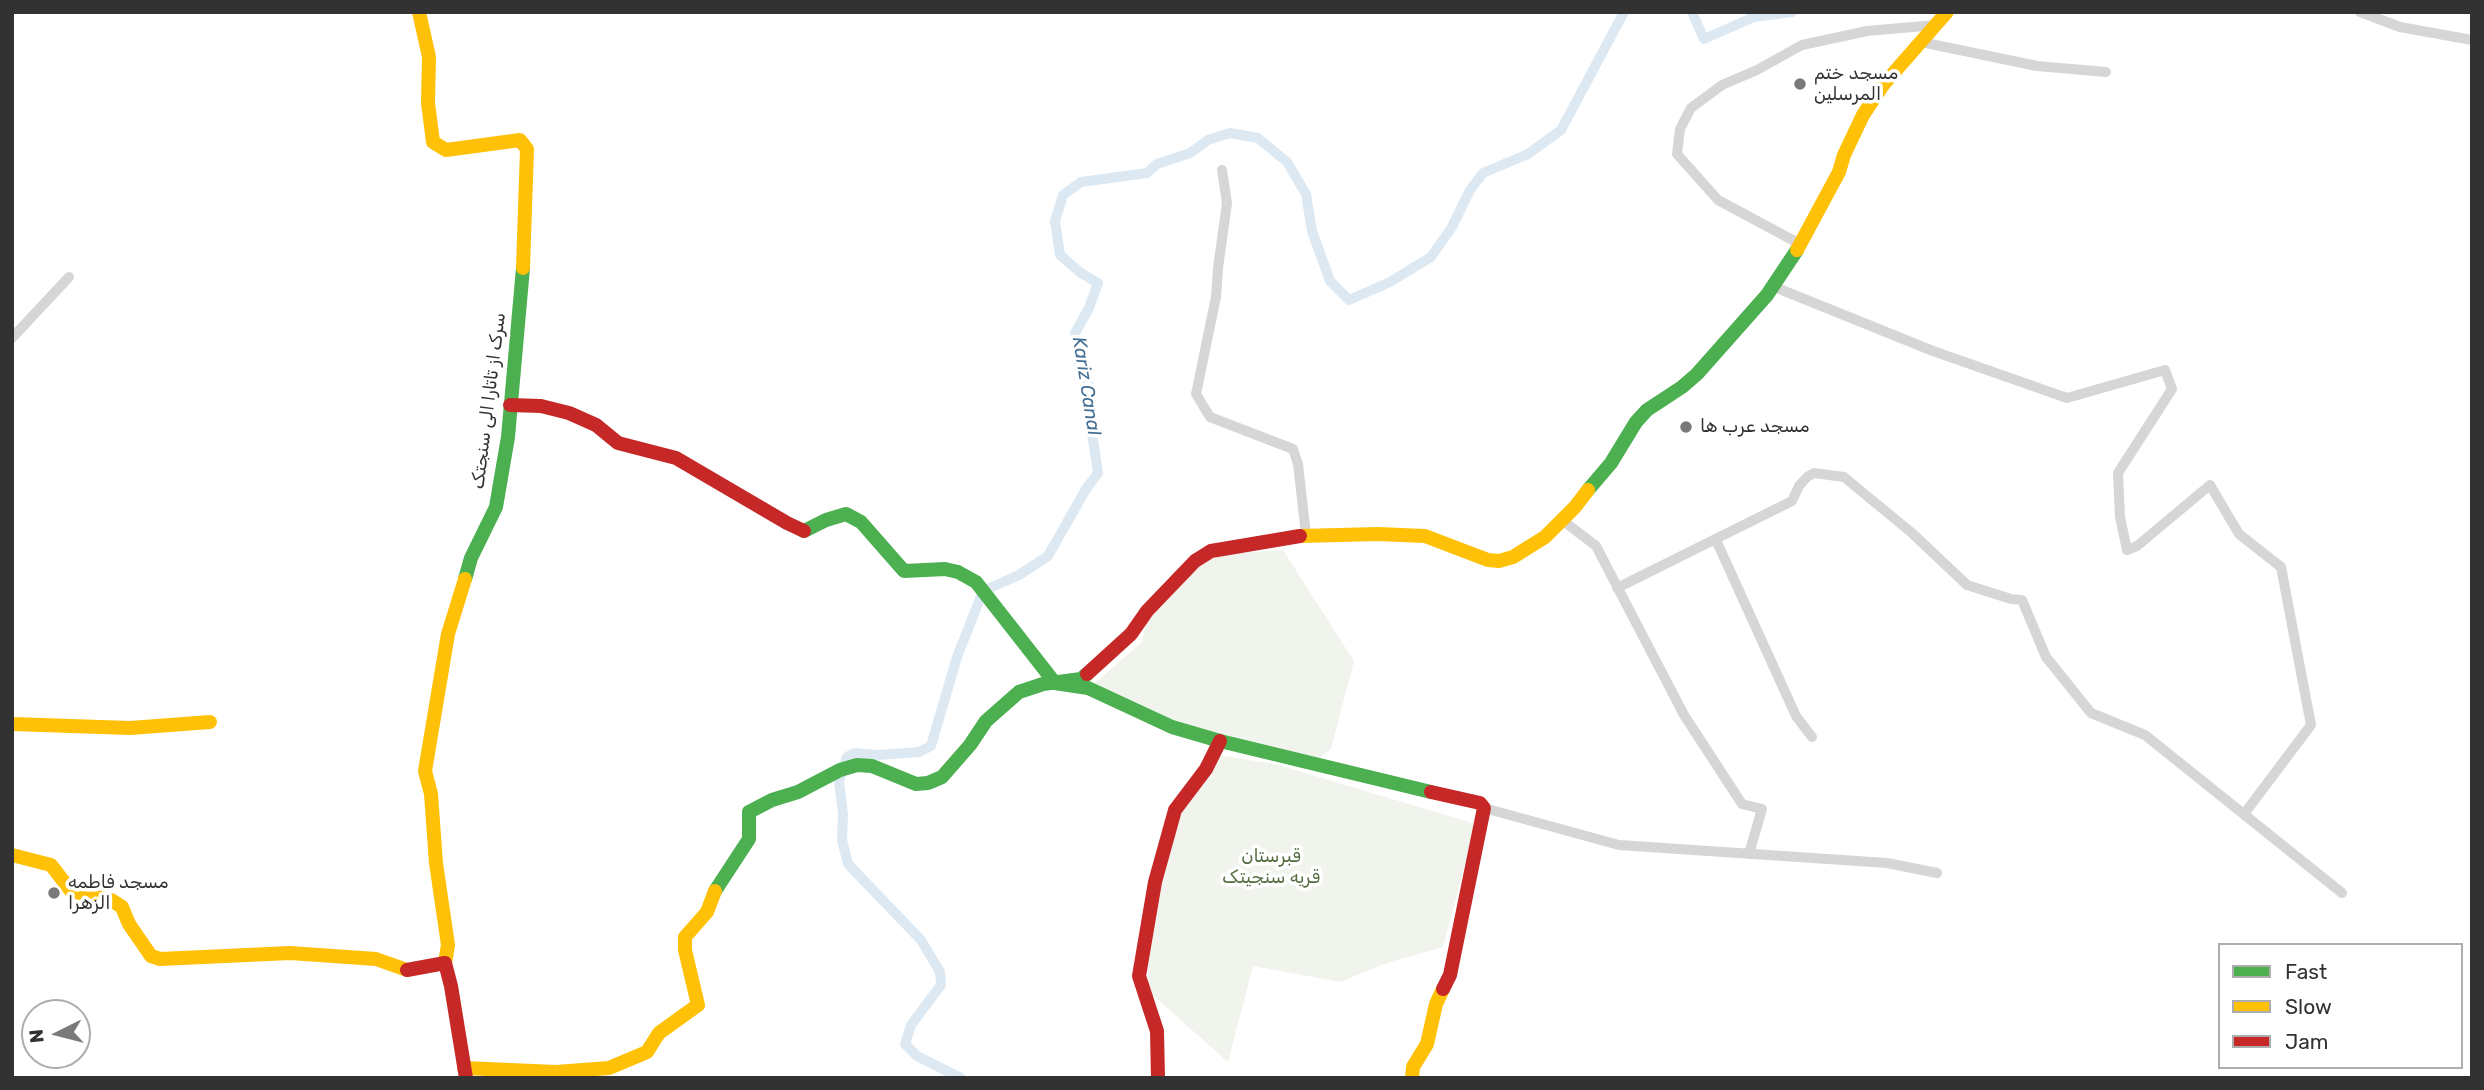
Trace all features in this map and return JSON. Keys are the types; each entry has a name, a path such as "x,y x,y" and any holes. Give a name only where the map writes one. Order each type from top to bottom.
{"street":[{"name":"سرک از تاتارا الی سنجتک","path":"419,12 429,57 428,103 433,142 446,150 520,140 527,149 524,255 508,437 496,507 471,558 448,634 425,771 431,794 436,863 448,945 445,963 449,970 465,1073"},
{"path":"465,1073 556,1072 609,1068 647,1052 659,1033 698,1006 685,950 685,937 707,912 715,891 746,847 750,839 749,812 772,800 798,792 840,770 857,765 872,766 916,784 929,783 942,777 986,721 1019,692 1081,679 1131,634 1147,611 1203,556 1219,549 1306,535 1425,536 1488,560 1499,561 1513,557 1545,537 1576,507 1600,473 1611,463 1636,422 1647,410 1697,374 1745,321 1772,286 1800,244 1839,172 1863,115 1883,85 1947,12"},
{"path":"2360,12 2400,27 2472,40"},
{"path":"1800,244 1718,200 1677,154 1680,129 1691,108 1722,85 1757,70 1802,45 1867,31 1936,25"},
{"path":"1922,42 2037,66 2106,72"},
{"path":"1222,170 1227,203 1216,297 1196,394 1210,417 1293,449 1298,464 1306,535"},
{"path":"12,338 69,277"},
{"path":"1772,286 1933,351 2067,398 2165,370 2172,389 2118,472 2120,517 2127,550 2137,546 2210,485 2239,534 2281,567 2311,725 2244,814"},
{"path":"510,405 541,406 569,413 596,425 618,443 676,458 805,531 846,514 861,522 904,571 945,569 958,572 976,582 1055,683 1088,688 1172,727 1366,778 1480,803 1484,808 1619,845 1887,863 1937,873"},
{"path":"1617,589 1792,501 1799,486 1814,473 1844,477 1912,533 1967,585 2022,600 2046,657 2091,713 2145,735 2342,893"},
{"path":"1562,520 1596,546 1684,715 1742,804 1762,808 1749,854"},
{"path":"1716,540 1796,716 1812,737"},
{"path":"12,724 130,728 210,722"},
{"path":"1158,1078 1157,1031 1139,976 1155,882 1175,810 1206,769 1220,741"},
{"path":"1412,1078 1413,1067 1427,1044 1436,1004 1450,975 1484,808"},
{"path":"12,855 51,865 71,891 111,900 122,907 129,924 145,948 151,956 160,959 290,953 376,959 408,970 445,963"}],"green space":[{"path":"1283,550 1354,661 1331,749 1319,758 1184,736 1089,688 1142,642 1146,623 1192,571 1221,554"},
{"name":"قبرستان قریه سنجیتک","path":"1217,755 1275,764 1476,824 1443,947 1390,962 1340,982 1253,966 1228,1062 1148,991 1148,948 1173,823"}],"waterway":[{"name":"Kariz Canal","path":"961,1078 917,1056 905,1044 911,1025 941,985 940,972 921,940 848,864 842,840 843,814 839,781 847,757 854,753 878,755 919,752 931,746 957,657 983,591 1019,575 1048,556 1098,473 1091,427 1091,388 1079,368 1075,333 1089,308 1098,283 1060,255 1055,221 1063,195 1081,182 1147,173 1157,164 1190,153 1208,140 1230,133 1258,138 1287,162 1306,194 1312,231 1330,281 1349,300 1390,282 1431,257 1452,227 1470,190 1483,173 1528,154 1561,130 1624,12"},
{"name":"Kariz Canal","path":"1692,12 1704,39 1754,17 1792,12"}],"traffic: fast":[{"path":"1588,490 1611,463 1636,422 1647,410 1697,374 1767,295 1797,250"},
{"path":"465,579 471,558 496,507 508,437 523,268"},
{"path":"804,531 846,514 861,522 904,571 945,569 958,572 976,582 1055,683 1088,688 1172,727 1220,741 1431,792"},
{"path":"715,891 749,839 749,812 772,800 798,792 840,770 857,765 872,766 916,784 928,783 942,777 970,745 986,721 1019,692 1043,684 1081,679 1087,674"}],"traffic: slow":[{"path":"419,12 429,57 428,103 433,142 446,150 520,140 527,149 523,268"},
{"path":"1797,250 1839,172 1863,115 1883,85 1947,12"},
{"path":"1300,536 1425,536 1488,560 1499,561 1513,557 1545,537 1588,490"},
{"path":"445,963 448,945 436,863 431,794 425,771 448,634 465,579"},
{"path":"12,724 130,728 210,722"},
{"path":"12,855 51,865 71,891 111,900 122,907 129,924 151,956 160,959 290,953 376,959 407,970"},
{"path":"464,1068 556,1072 609,1068 647,1052 659,1033 698,1005 685,950 685,937 707,912 715,891"},
{"path":"1412,1078 1413,1067 1427,1044 1436,1004 1443,989"}],"traffic: jam":[{"path":"510,405 541,406 569,413 596,425 618,443 676,458 804,531"},
{"path":"1087,674 1131,634 1147,611 1195,561 1211,551 1300,536"},
{"path":"1158,1078 1157,1031 1139,976 1155,882 1175,810 1206,769 1220,741"},
{"path":"1431,792 1480,803 1484,808 1450,975 1443,989"},
{"path":"407,970 445,963 466,1078"}],"place":[{"name":"مسجد ختم المرسلین","path":"1800,84"},
{"name":"مسجد عرب ها","path":"1686,427"},
{"name":"مسجد فاطمه الزهرا","path":"54,893"}]}
